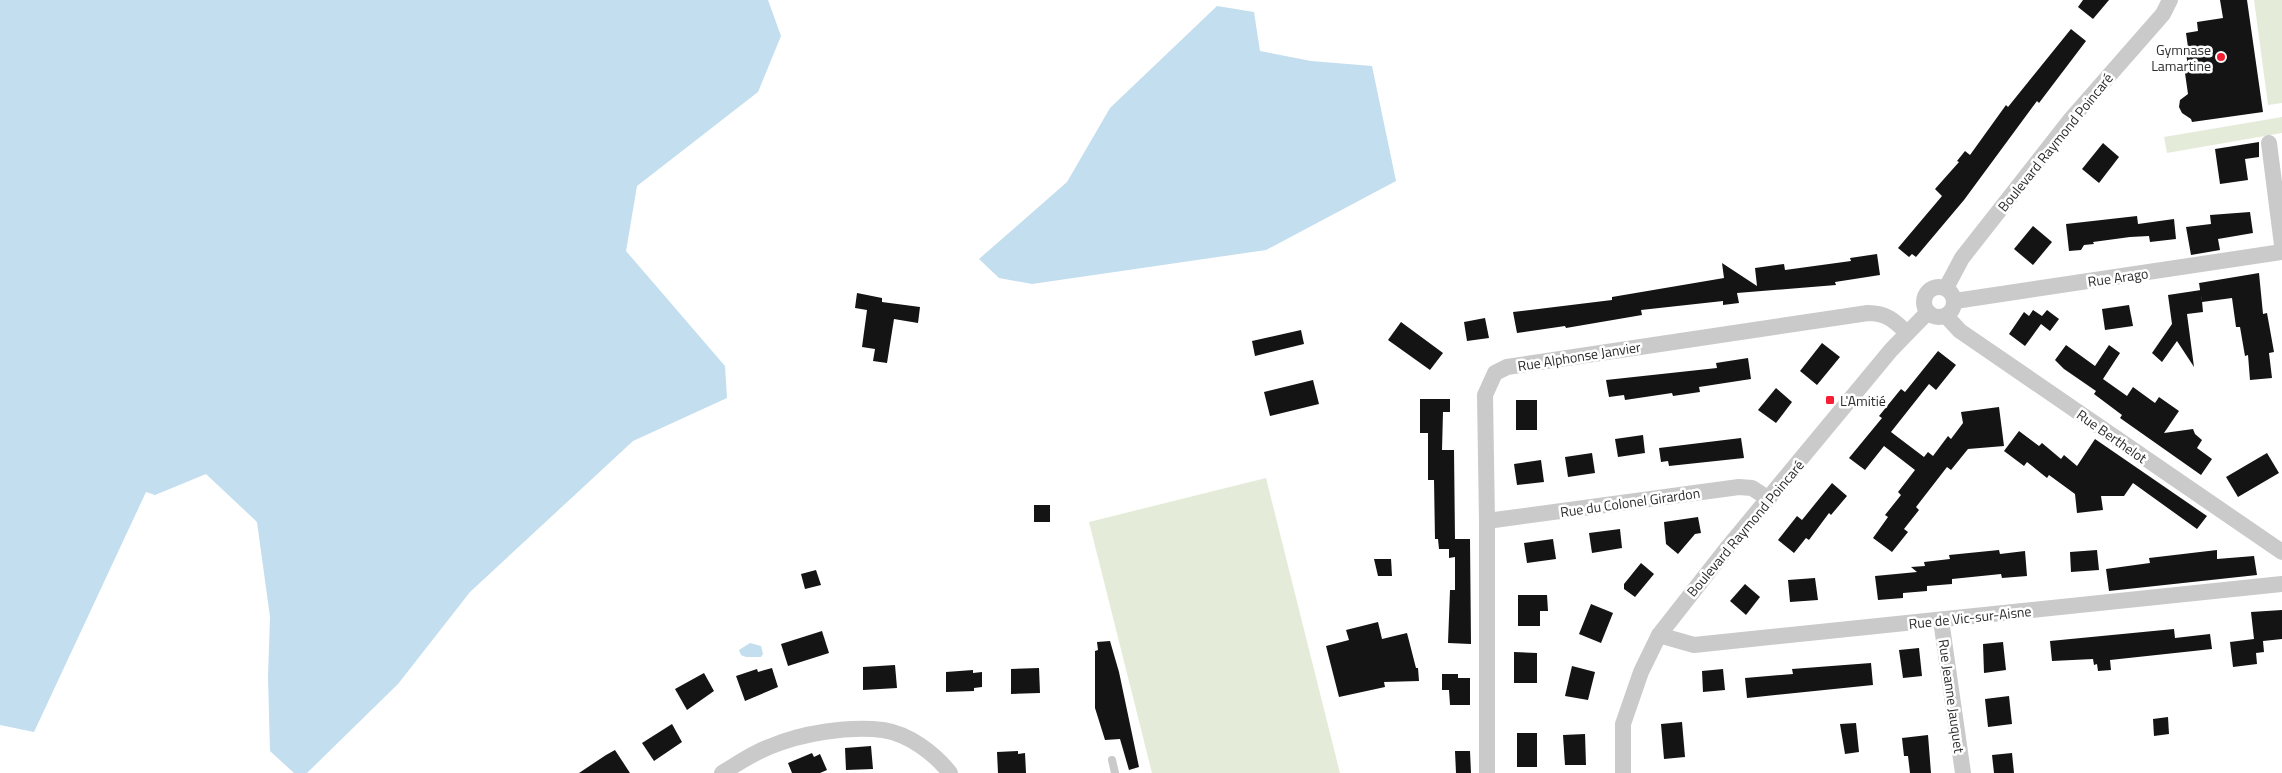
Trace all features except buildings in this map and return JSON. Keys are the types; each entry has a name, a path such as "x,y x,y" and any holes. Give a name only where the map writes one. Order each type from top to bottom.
{"street":[{"name":"Boulevard Raymond Poincaré","path":"1950,294 1962,258 2071,119 2163,14 2170,0"},
{"path":"2269,143 2282,245"},
{"name":"Rue Arago","path":"1950,294 2282,252"},
{"path":"1939,286 1950,294 1951,312 1946,316 1940,317 1928,312 1924,306 1926,292 1939,286"},
{"name":"Boulevard Raymond Poincaré","path":"1623,773 1623,724 1641,672 1659,634 1728,546 1907,333 1928,312"},
{"name":"Rue Alphonse Janvier","path":"1487,773 1485,395 1495,373 1507,367 1868,313 1881,313 1891,318 1907,333"},
{"name":"Rue Berthelot","path":"1946,316 1960,331 2282,552"},
{"name":"Rue du Colonel Girardon","path":"1487,521 1739,487 1752,488 1769,499"},
{"name":"Rue de Vic-sur-Aisne","path":"1659,634 1694,645 2282,584"},
{"name":"Rue Jeanne Jauquet","path":"1941,620 1963,773"},
{"path":"722,773 769,747 798,738 842,730 884,730 912,740 938,758 950,773"}],"lane":[{"path":"1112,760 1115,773"}],"green space":[{"path":"2254,0 2282,0 2282,103 2268,105"},
{"path":"2282,117 2282,133 2167,153 2164,137"},
{"path":"1266,478 1340,773 1152,773 1089,522"}],"water":[{"path":"0,0 768,0 781,36 758,92 637,186 626,251 725,366 727,398 633,441 470,592 398,684 307,773 294,773 270,751 268,677 270,617 257,522 206,474 155,495 146,492 34,732 0,725"},
{"path":"1217,6 1254,12 1260,51 1311,61 1372,66 1396,181 1266,250 1032,284 999,278 979,259 1067,182 1110,108"},
{"path":"750,643 761,646 763,654 761,657 741,655 739,650"}],"place":[{"name":"Gymnase Lamartine","path":"2221,57"},
{"name":"L'Amitié","path":"1830,400"}]}
